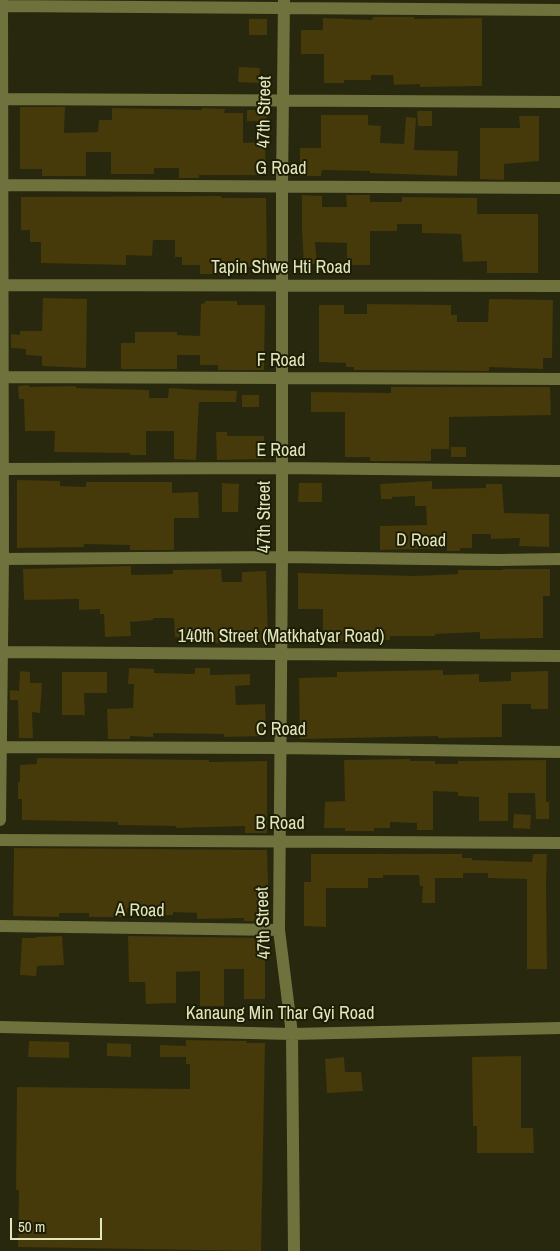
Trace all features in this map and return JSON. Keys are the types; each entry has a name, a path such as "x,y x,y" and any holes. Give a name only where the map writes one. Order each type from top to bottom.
{"street":[{"path":"0,820 1,666 3,652 2,3 284,4 560,10"},
{"name":"47th Street","path":"284,4 281,842 279,930 292,1034 294,1251"},
{"path":"2,98 560,102"},
{"name":"G Road","path":"2,185 560,188"},
{"name":"Tapin Shwe Hti Road","path":"2,286 560,286"},
{"name":"F Road","path":"3,377 560,379"},
{"name":"E Road","path":"3,469 282,468 560,471"},
{"name":"D Road","path":"2,552 496,560 560,558"},
{"name":"140th Street (Matkhatyar Road)","path":"3,652 560,656"},
{"name":"C Road","path":"1,747 281,748 560,752"},
{"name":"B Road","path":"0,840 560,843"},
{"name":"A Road","path":"0,926 279,930"},
{"name":"Kanaung Min Thar Gyi Road","path":"0,1027 292,1034 560,1028"}],"building":[{"path":"373,17 414,17 414,19 482,18 482,86 420,87 420,84 394,85 393,75 371,75 371,80 344,80 344,83 324,83 324,54 301,54 301,30 323,30 323,18 372,20"},
{"path":"249,19 267,19 267,35 249,35"},
{"path":"239,67 260,68 259,83 238,82"},
{"path":"20,107 65,107 64,133 98,132 99,120 112,120 112,108 202,110 202,108 225,109 224,113 243,113 243,143 265,142 266,175 199,175 199,178 179,178 179,168 154,168 154,174 111,174 111,152 86,152 86,176 42,176 42,169 20,169"},
{"path":"247,110 267,110 267,121 247,121"},
{"path":"417,111 432,111 432,126 418,126"},
{"path":"321,115 368,115 368,125 381,126 380,143 404,144 406,117 416,118 414,150 458,151 457,176 322,170 321,176 300,176 300,148 321,148"},
{"path":"519,116 539,116 539,161 504,164 504,180 480,179 480,128 520,128"},
{"path":"302,195 322,196 322,207 347,207 346,195 370,195 370,202 402,202 402,197 477,198 477,214 538,214 538,273 487,273 487,261 463,262 461,234 422,233 422,224 397,224 397,231 370,231 370,265 347,265 347,243 315,242 317,264 304,264"},
{"path":"221,196 221,198 266,198 267,266 220,268 220,274 200,274 200,265 182,265 182,257 175,257 175,240 153,240 152,256 126,255 126,265 41,263 41,242 30,242 30,230 21,230 21,197"},
{"path":"43,298 87,299 86,368 42,366 42,356 26,355 26,349 11,348 11,334 20,335 20,331 42,331"},
{"path":"489,299 553,300 552,358 543,358 543,369 489,367 489,371 354,370 354,367 346,367 346,363 319,362 319,305 344,305 344,314 367,314 367,304 451,305 451,315 457,315 457,322 488,322"},
{"path":"205,301 237,301 237,305 265,305 264,370 218,370 218,365 200,365 200,355 177,355 177,369 121,369 121,343 135,343 135,332 177,332 177,335 200,336 201,304 205,303"},
{"path":"29,385 29,387 76,386 76,388 149,390 149,398 168,398 169,388 237,391 236,402 199,402 196,460 174,459 174,431 146,431 146,455 54,452 55,431 25,431 24,399 19,399 18,386"},
{"path":"391,387 550,387 551,415 449,417 449,449 431,449 431,461 370,461 370,457 345,457 345,412 311,412 311,392 391,393"},
{"path":"242,395 259,395 259,407 242,407"},
{"path":"216,432 227,432 227,436 264,436 264,459 217,460"},
{"path":"451,447 466,447 466,457 451,457"},
{"path":"17,480 60,481 60,486 86,487 86,482 172,482 172,493 198,492 199,518 174,518 174,550 130,550 130,545 84,544 84,547 17,548"},
{"path":"432,481 432,489 486,488 486,484 502,484 504,513 549,514 549,547 519,546 520,538 491,539 491,534 472,534 472,548 460,548 460,551 447,551 447,548 380,550 380,526 427,525 426,506 415,506 415,496 381,499 380,484"},
{"path":"222,483 239,484 238,512 222,512"},
{"path":"299,483 322,483 322,502 298,502"},
{"path":"131,566 131,575 173,574 173,570 221,569 222,582 242,582 242,572 266,571 268,641 242,642 241,634 221,635 222,643 199,643 198,637 175,637 174,618 153,618 153,620 130,622 131,636 105,637 104,614 100,614 100,609 79,610 79,599 24,600 23,569"},
{"path":"550,569 550,596 543,596 543,638 480,639 480,632 435,634 435,636 390,636 390,640 323,641 323,609 298,609 298,573 415,576 458,574 458,570"},
{"path":"129,668 154,669 154,673 195,674 195,668 210,668 210,675 250,674 250,685 235,686 236,705 265,704 266,736 224,737 224,734 153,733 153,737 130,736 130,739 108,739 107,709 133,708 134,684 128,684"},
{"path":"443,670 443,675 479,674 479,682 511,681 511,672 548,671 548,709 531,709 531,704 502,704 502,737 438,738 438,736 300,739 299,678 337,677 337,672"},
{"path":"20,671 30,672 30,683 42,683 40,713 32,712 33,738 19,738 18,700 10,700 10,690 19,691"},
{"path":"62,672 107,672 107,693 84,693 85,715 62,715"},
{"path":"37,758 209,760 209,762 267,761 267,833 245,833 245,826 176,828 176,826 118,825 118,822 22,820 22,799 18,799 20,765 37,764"},
{"path":"410,759 410,761 435,761 435,764 458,764 458,761 546,760 546,802 549,802 549,819 536,819 535,793 508,793 508,821 479,821 479,797 458,796 458,792 433,791 433,830 417,830 417,823 390,822 390,828 374,828 374,831 345,831 345,828 324,828 325,802 345,801 344,760"},
{"path":"514,814 531,815 530,829 513,828"},
{"path":"14,848 267,850 269,917 265,917 265,922 244,921 244,918 197,919 197,913 173,912 173,915 158,915 158,908 127,908 127,917 89,917 89,913 59,913 59,917 13,916"},
{"path":"311,854 462,854 462,858 472,858 472,860 532,862 533,854 547,854 547,969 527,969 527,879 488,878 488,873 463,873 463,878 435,878 435,903 422,903 423,886 420,886 419,875 383,875 383,878 368,878 368,888 326,888 326,927 304,926 304,882 311,882"},
{"path":"62,936 64,965 37,966 36,976 20,975 22,938"},
{"path":"128,936 265,938 265,999 244,999 244,969 224,969 224,1006 200,1006 200,971 176,972 176,1003 146,1004 145,982 129,982"},
{"path":"186,1040 265,1043 261,1251 18,1247 19,1190 16,1190 17,1087 190,1089 190,1064 186,1064 186,1057 160,1057 160,1045 186,1046"},
{"path":"29,1041 69,1042 69,1058 28,1057"},
{"path":"107,1043 131,1044 131,1057 107,1056"},
{"path":"521,1056 521,1128 533,1128 534,1153 477,1153 477,1126 473,1126 472,1057"},
{"path":"344,1057 345,1072 361,1072 363,1091 327,1093 325,1059"}]}
